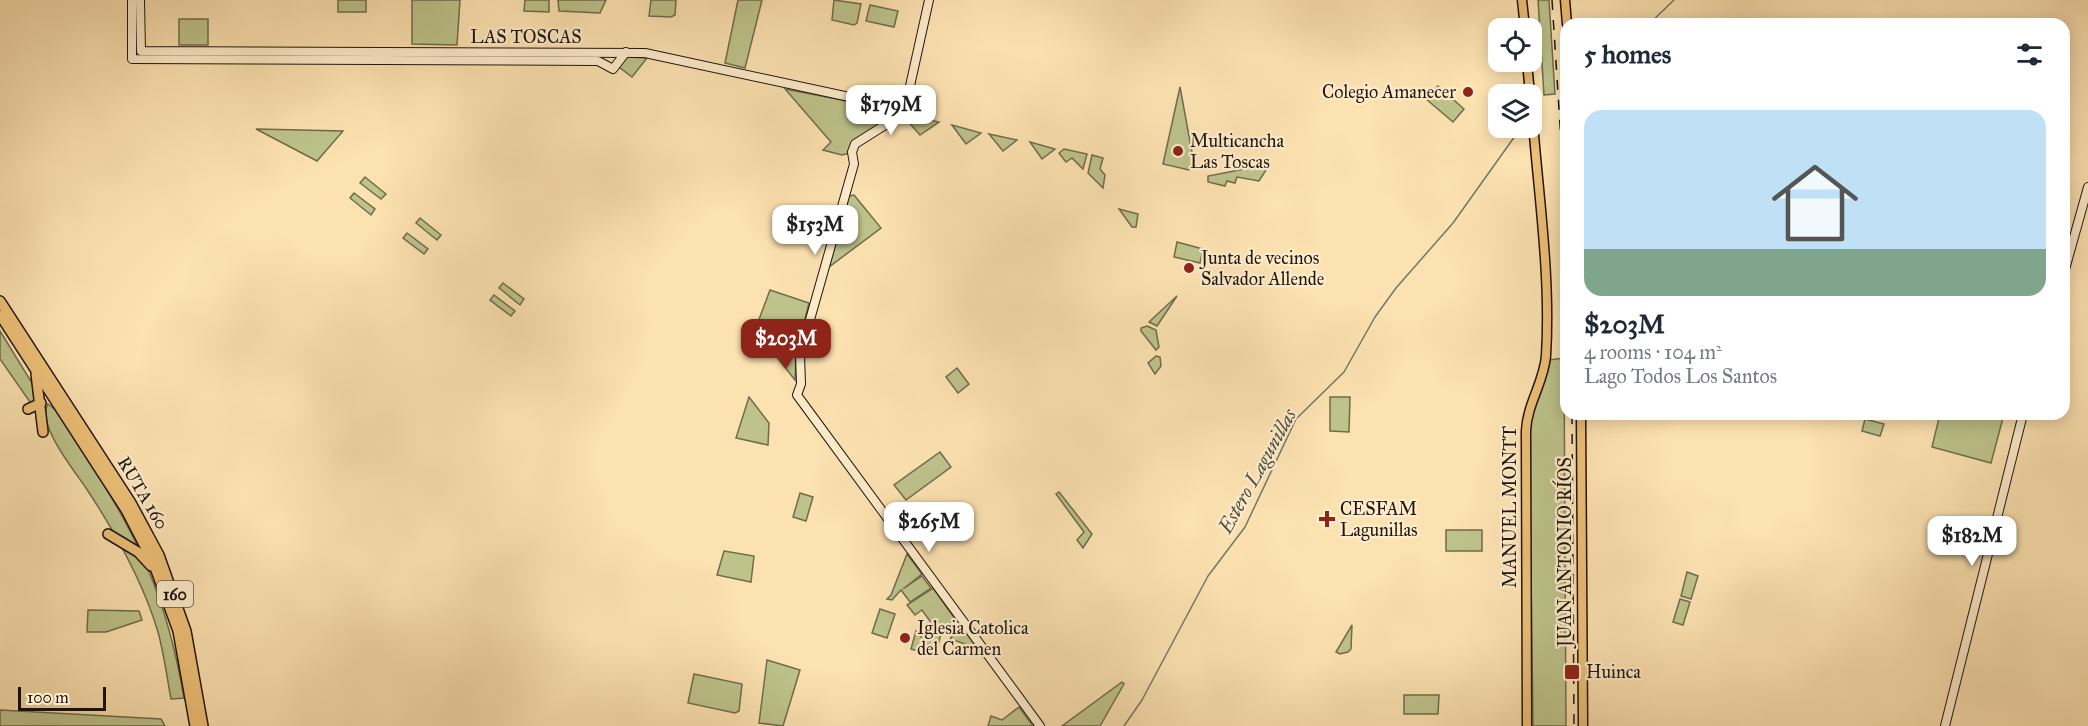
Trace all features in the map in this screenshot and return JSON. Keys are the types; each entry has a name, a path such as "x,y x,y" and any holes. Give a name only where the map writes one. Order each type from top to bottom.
{"highway":[{"name":"RUTA 160","path":"0,301 131,503 159,555 186,631 203,726"},
{"name":"RUTA 160","path":"0,315 126,510 159,576 182,649 195,726"},
{"path":"33,366 41,403 43,432"},
{"path":"28,409 41,403"},
{"path":"108,534 142,555 159,576"}],"main road":[{"path":"1522,0 1524,18"},
{"path":"1564,0 1566,18"},
{"name":"MANUEL MONTT","path":"1527,726 1526,431 1529,410 1544,367 1546,340 1545,282 1534,138"},
{"name":"JUAN ANTONIO RÍOS","path":"1581,420 1583,726"}],"street":[{"name":"LAS TOSCAS","path":"132,0 132,59 598,61 613,69 626,52"},
{"name":"LAS TOSCAS","path":"140,0 141,51 626,52 653,54 905,109"},
{"path":"928,0 905,109 900,116 854,145 852,152 854,161 800,355 801,384 797,395 1040,726"},
{"path":"2070,252 2088,187"},
{"path":"1945,726 2022,420"}],"green space":[{"path":"338,0 366,0 366,12 338,12"},
{"path":"412,0 460,0 457,45 412,44"},
{"path":"525,0 549,0 549,12 524,11"},
{"path":"558,0 606,0 600,13 559,11"},
{"path":"651,0 676,0 675,15 671,17 649,16"},
{"path":"738,0 762,0 745,68 725,63"},
{"path":"834,0 861,4 857,23 854,25 832,20"},
{"path":"1538,0 1549,0 1555,94 1544,95 1542,18 1539,18"},
{"path":"870,5 898,11 894,27 866,21"},
{"path":"179,19 208,19 208,45 179,45"},
{"path":"627,57 647,58 632,77 619,67"},
{"path":"1438,86 1464,109 1453,122 1426,99"},
{"path":"1180,87 1194,163 1189,170 1163,164"},
{"path":"785,89 899,111 860,138 850,153 842,155 823,150 831,142"},
{"path":"912,116 939,122 920,135 906,119"},
{"path":"952,125 981,133 966,144"},
{"path":"256,129 343,131 317,161"},
{"path":"989,134 1017,140 1003,151"},
{"path":"1030,142 1055,149 1042,159"},
{"path":"1064,149 1087,154 1083,169 1072,158 1066,162 1059,153"},
{"path":"1092,155 1103,158 1100,169 1105,175 1103,188 1088,173"},
{"path":"1265,165 1268,167 1259,181 1237,177 1235,183 1227,181 1225,186 1208,182 1208,176"},
{"path":"365,177 386,194 381,199 360,183"},
{"path":"354,193 375,209 371,215 350,198"},
{"path":"854,195 881,228 829,267 849,196"},
{"path":"1119,209 1138,214 1136,227 1132,227"},
{"path":"420,218 441,235 437,240 416,223"},
{"path":"407,233 428,249 424,254 403,238"},
{"path":"1177,242 1203,249 1200,263 1174,257"},
{"path":"503,283 524,299 520,305 499,288"},
{"path":"770,290 809,303 796,355 795,380 755,330"},
{"path":"494,295 515,311 511,316 490,300"},
{"path":"1177,296 1157,326 1149,322"},
{"path":"1147,326 1156,330 1159,347 1156,350 1141,331 1141,328"},
{"path":"0,331 32,383 38,400 32,405 0,359"},
{"path":"1156,356 1160,357 1161,366 1155,374 1148,363"},
{"path":"1560,359 1560,420 1564,420 1566,726 1533,726 1529,423 1549,360"},
{"path":"957,368 969,384 958,393 946,377"},
{"path":"749,397 769,423 768,445 736,438"},
{"path":"1330,397 1350,397 1349,432 1330,431"},
{"path":"48,404 67,426 120,511 135,540 169,629 184,698 171,699 164,657 152,613 127,557 52,435 47,423"},
{"path":"1865,420 1884,424 1880,436 1862,431"},
{"path":"1939,420 2002,420 1991,463 1932,447"},
{"path":"940,452 951,467 906,500 894,485"},
{"path":"1059,492 1092,534 1083,548 1077,540 1084,532 1056,494"},
{"path":"800,493 813,497 806,521 793,517"},
{"path":"1446,530 1482,530 1482,551 1446,551"},
{"path":"724,551 754,556 751,582 717,575"},
{"path":"907,554 922,574 903,589 922,576 931,588 910,602 901,590 892,600 887,599 891,595"},
{"path":"1687,572 1698,576 1691,599 1681,596"},
{"path":"933,588 955,619 942,630 935,656 911,649 916,631 921,637 935,628 922,610 915,615 907,605"},
{"path":"1680,599 1690,602 1683,625 1673,622"},
{"path":"880,609 895,614 887,638 872,633"},
{"path":"88,610 139,611 142,620 106,632 87,632"},
{"path":"1352,625 1351,649 1340,654 1336,652"},
{"path":"959,628 963,628 975,645 974,647 950,639"},
{"path":"767,660 800,670 783,726 759,723"},
{"path":"694,674 742,684 739,711 735,713 688,703"},
{"path":"1122,682 1124,684 1100,726 1062,726"},
{"path":"1404,695 1439,695 1438,714 1404,714"},
{"path":"1019,707 1033,726 988,726 991,716 1002,720"},
{"path":"0,710 161,719 165,726 0,726"}],"waterway":[{"name":"Estero Lagunillas","path":"1655,18 1674,0"},
{"name":"Estero Lagunillas","path":"1124,726 1142,700 1208,576 1245,527 1296,419 1344,372 1375,317 1396,288 1453,223 1514,138"}],"railway":[{"path":"1552,0 1560,125"},
{"path":"1572,420 1574,726"}],"place":[{"name":"Colegio Amanecer","path":"1468,92"},
{"name":"Multicancha Las Toscas","path":"1178,151"},
{"name":"Junta de vecinos Salvador Allende","path":"1189,268"},
{"name":"CESFAM Lagunillas","path":"1327,519"},
{"name":"Iglesia Catolica del Carmen","path":"905,638"},
{"name":"Huinca","path":"1572,672"}]}
